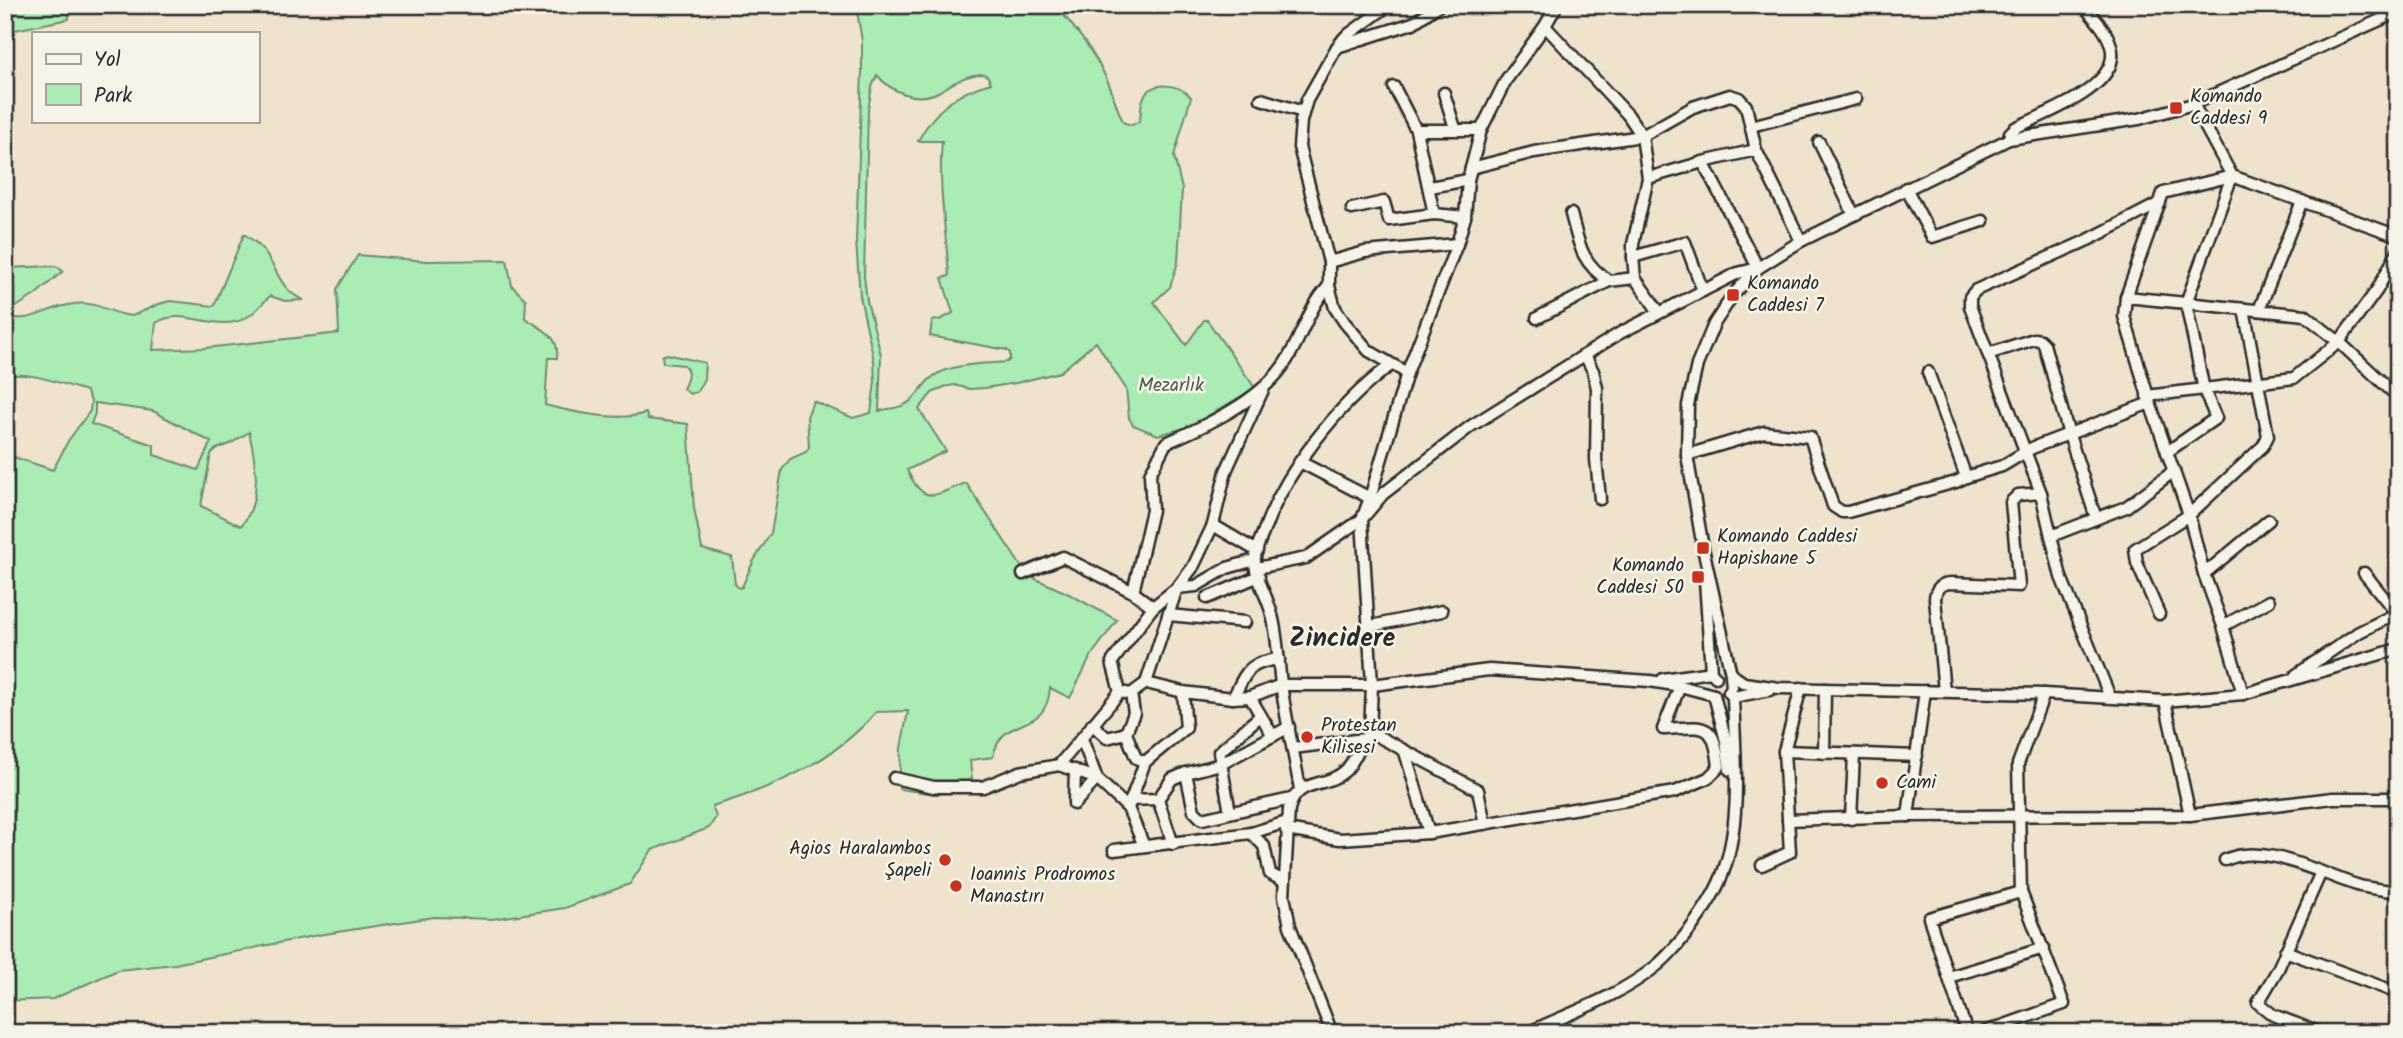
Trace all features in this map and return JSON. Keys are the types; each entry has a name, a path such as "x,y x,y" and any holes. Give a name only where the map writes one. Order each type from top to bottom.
{"street":[{"path":"1389,5 1345,37 1337,47 1311,90 1303,112 1299,147 1329,262 1329,286 1335,308 1370,351 1407,373"},
{"path":"1337,47 1413,23 1439,5"},
{"path":"1332,1033 1290,926 1284,896 1286,826 1291,799 1300,789 1345,771 1367,736 1372,685 1362,519 1407,373 1457,244 1465,217 1468,180 1481,130 1506,80 1557,5"},
{"path":"2009,139 2015,128 2096,86 2108,72 2112,47 2102,28 2083,5"},
{"path":"1527,1033 1614,994 1655,967 1679,943 1704,910 1721,878 1731,842 1735,806 1732,687 1687,455 1688,405 1697,365 1714,324 1733,295 1758,268 1801,241 2009,139 2140,119 2193,104 2398,12"},
{"path":"1545,26 1628,115 1642,136 1648,178 1633,244 1635,278 1659,312"},
{"path":"1394,87 1416,130 1434,214"},
{"path":"1444,93 1455,128"},
{"path":"1471,168 1534,152 1642,136 1693,107 1730,95 1739,98 1746,106 1756,150 1801,241"},
{"path":"1261,99 1303,112"},
{"path":"1751,126 1856,99"},
{"path":"2167,452 2216,418 2204,390 2186,303 2232,176 2193,104"},
{"path":"1416,130 1481,130"},
{"path":"1819,142 1854,215"},
{"path":"1648,178 1756,150"},
{"path":"1703,162 1758,268"},
{"path":"2243,694 2204,574 2189,515 2148,400 2124,316 2126,297 2163,193 2232,176 2398,236"},
{"path":"1430,187 1468,180"},
{"path":"1906,188 1932,237 1983,221"},
{"path":"2259,310 2302,201"},
{"path":"1352,209 1384,202 1389,220 1434,214 1465,217"},
{"path":"2110,696 2061,577 2041,493 1970,306 1970,297 1976,290 2088,240 2160,203"},
{"path":"1571,214 1585,259 1595,272 1609,281"},
{"path":"1633,257 1685,242 1703,291"},
{"path":"1329,262 1365,252 1457,244"},
{"path":"1687,455 1764,432 1810,437 1833,506 1842,512 1887,502 1995,469 2026,451 2148,400 2294,378 2339,342 2377,290 2398,251"},
{"path":"1177,588 1196,586 1227,568 1306,558 1362,519 1383,494 1471,426 1659,312 1738,273 1758,268"},
{"path":"1537,318 1609,281 1635,278"},
{"path":"1120,692 1112,662 1153,607 1177,588 1193,567 1213,525 1226,471 1264,390 1284,365 1318,297 1329,286"},
{"path":"2126,297 2305,315 2339,342 2396,395"},
{"path":"2159,614 2137,563 2135,549 2189,515 2266,441 2269,430 2244,309"},
{"path":"1988,354 2034,339 2042,342 2096,518"},
{"path":"1585,355 1597,388 1596,459 1600,499"},
{"path":"1207,598 1257,564 1270,513 1300,462 1329,424 1372,379 1391,365"},
{"path":"1928,372 1966,477"},
{"path":"1133,592 1152,510 1150,474 1166,443 1198,430 1264,390"},
{"path":"1688,438 1714,446"},
{"path":"1300,462 1370,498"},
{"path":"2051,536 2126,506 2174,471"},
{"path":"1944,691 1935,599 1937,590 1942,585 1951,583 2019,586 2011,502 2018,495 2041,493"},
{"path":"2204,574 2269,520"},
{"path":"1213,525 1257,564 1273,615 1300,789"},
{"path":"1703,548 1712,685 1726,741 1735,806"},
{"path":"1023,574 1063,557 1133,592 1153,607"},
{"path":"2287,681 2359,632 2397,614 2364,573"},
{"path":"1120,692 1131,694 1146,683 1177,588"},
{"path":"2223,626 2269,601"},
{"path":"1367,627 1442,611"},
{"path":"1168,615 1245,622"},
{"path":"1650,681 1724,675 1744,683 1779,688 2110,696 2165,701 2243,694 2398,649"},
{"path":"1233,698 1246,672 1259,661 1279,659"},
{"path":"1146,683 1183,692 1233,698 1250,697 1282,685 1372,685 1489,670 1650,681 1731,695 1779,688"},
{"path":"1114,850 1173,844 1286,826 1340,839 1429,833 1675,792 1707,778 1719,767 1716,742 1711,732 1699,727 1663,729 1680,685"},
{"path":"1762,865 1790,852 1784,751 1801,688"},
{"path":"1824,753 1825,689"},
{"path":"1908,816 1926,691"},
{"path":"1059,765 1120,692"},
{"path":"1144,846 1130,804 1145,762 1186,729 1183,692"},
{"path":"1131,694 1133,713 1126,733 1136,758 1145,762"},
{"path":"1982,1033 2064,1004 2021,892 2017,816 2018,764 2044,694"},
{"path":"1250,697 1273,736"},
{"path":"2165,701 2190,815"},
{"path":"1230,812 1219,752 1260,716"},
{"path":"1092,723 1107,738 1126,733"},
{"path":"894,778 934,787 983,787 1020,772 1059,765 1097,779 1130,804 1158,799 1172,779 1221,764 1289,727"},
{"path":"1293,748 1367,736 1405,752 1478,790 1485,824"},
{"path":"1082,739 1097,779"},
{"path":"1784,751 1917,756"},
{"path":"1405,752 1429,833"},
{"path":"1851,819 1854,755"},
{"path":"1075,770 1074,804 1097,779"},
{"path":"1186,773 1194,811 1202,819 1291,799"},
{"path":"1788,820 1908,816 2190,815 2333,798 2398,798"},
{"path":"1158,799 1173,844"},
{"path":"1251,833 1264,846 1269,874 1284,881"},
{"path":"2225,860 2245,854 2265,855 2360,886 2398,892"},
{"path":"2321,872 2273,979 2259,1003 2273,1015 2321,1033"},
{"path":"1967,1033 1929,918 2021,892"},
{"path":"1949,977 2044,948"},
{"path":"2285,951 2398,993"}],"green space":[{"path":"5,5 69,5 69,19 5,32"},
{"name":"Mezarlık","path":"856,5 1055,5 1078,32 1097,61 1124,123 1132,125 1139,121 1143,99 1153,88 1173,87 1191,97 1174,156 1182,189 1178,262 1170,287 1154,302 1186,345 1204,320 1207,320 1255,388 1189,427 1158,435 1133,425 1129,418 1126,389 1096,342 1060,372 985,388 970,389 954,385 944,387 932,393 919,409 946,451 907,470 919,489 931,495 966,483 1027,575 1117,620 1091,656 1070,698 1050,688 1047,703 1041,713 1005,734 993,757 970,760 973,791 934,794 899,789 901,748 908,711 876,712 822,759 758,791 712,806 716,817 709,828 652,850 630,884 565,908 492,919 434,917 318,935 175,964 118,970 53,999 5,1001 5,450 14,457 53,470 68,441 90,411 91,401 86,391 46,379 24,375 5,377 5,316 30,317 79,304 95,305 132,316 170,301 214,306 244,234 263,250 290,292 304,300 285,301 270,296 249,316 226,323 167,318 156,323 153,350 205,348 339,333 337,289 358,255 427,261 507,260 512,286 526,300 525,318 548,334 556,344 557,358 548,358 545,405 610,416 646,413 648,419 688,424 694,508 702,549 732,557 735,584 739,588 771,533 782,470 790,459 806,452 809,447 807,417 813,401 853,418 871,413 875,382 874,361 860,296 856,241 862,41","holes":["984,74 991,83 957,97 939,111 918,141 942,141 942,192 949,276 942,278 953,313 932,321 930,336 1007,350 1010,359 1007,362 945,370 932,377 906,404 879,411 881,355 867,301 864,276 868,110 872,87 877,75 897,91 922,96 938,92 965,78","95,403 153,411 211,442 198,470 154,455 154,445 91,424","249,432 254,456 255,493 253,505 241,526 201,506 211,454"]},
{"path":"56,266 63,271 35,295 5,314 5,268"},
{"path":"667,354 705,363 704,379 697,392 690,394 683,389 688,377 686,368 684,365 663,363 662,356"}],"place":[{"name":"Komando Caddesi 9","path":"2176,108"},
{"name":"Komando Caddesi 7","path":"1733,295"},
{"name":"Komando Caddesi Hapishane 5","path":"1703,548"},
{"name":"Komando Caddesi 50","path":"1698,577"},
{"name":"Protestan Kilisesi","path":"1307,737"},
{"name":"Cami","path":"1882,783"},
{"name":"Agios Haralambos Şapeli","path":"945,860"},
{"name":"Ioannis Prodromos Manastırı","path":"956,886"}],"district":[{"name":"Zincidere","path":"1342,639"}]}
